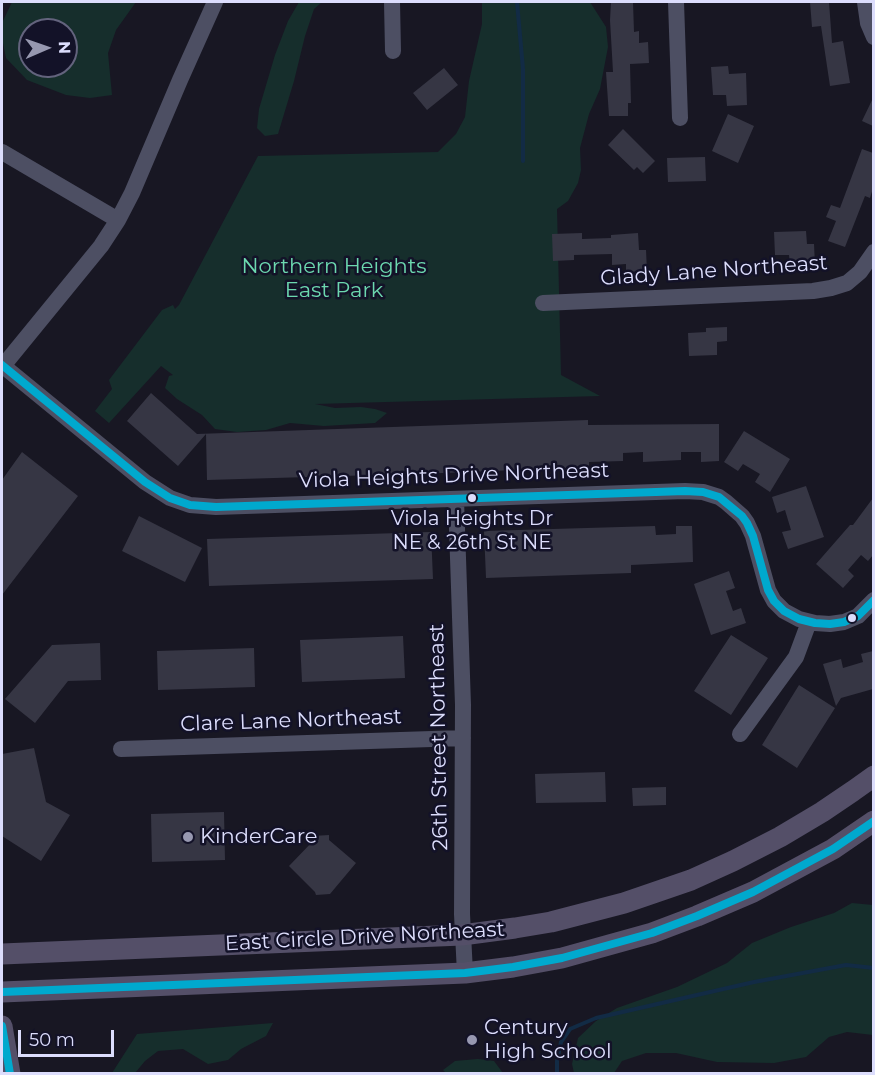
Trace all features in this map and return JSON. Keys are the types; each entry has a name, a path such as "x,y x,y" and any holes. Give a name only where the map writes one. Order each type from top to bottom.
{"main road":[{"name":"East Circle Drive Northeast","path":"2,954 462,935 515,928 586,914 691,879 733,861 822,812 873,776"},
{"name":"East Circle Drive Northeast","path":"2,992 465,973 562,958 652,933 753,892 833,849 873,821"},
{"path":"2,1026 10,1074"}],"street":[{"path":"2,366 101,246 118,220 132,193 215,2"},
{"path":"392,2 393,51"},
{"path":"676,2 680,118"},
{"path":"865,2 873,37"},
{"path":"2,152 118,220"},
{"name":"Glady Lane Northeast","path":"543,303 822,290 847,283 860,272 873,252"},
{"name":"Viola Heights Drive Northeast","path":"2,366 145,482 170,498 190,505 216,507 685,490 703,492 718,497 742,516 747,523 753,536 768,590 774,601 784,611 809,622 830,624 844,622 858,616 873,600"},
{"name":"26th Street Northeast","path":"456,499 463,705 462,935 465,973"},
{"path":"740,734 796,657 809,622"},
{"name":"Clare Lane Northeast","path":"121,749 463,738"}],"green space":[{"path":"12,2 136,2 116,30 108,53 112,95 90,98 66,95 25,78 78,78 78,18 18,18 18,71 6,58 2,23"},
{"path":"299,2 322,2 314,9 305,36 278,134 265,136 257,128 259,109 275,55 288,21"},
{"name":"Northern Heights East Park","path":"482,2 590,2 606,27 608,47 600,89 589,114 580,148 581,170 578,183 568,201 557,209 561,375 600,396 315,404 335,408 361,407 387,413 375,423 324,426 290,423 266,430 237,432 215,429 202,415 177,399 165,388 169,376 173,375 161,366 109,423 95,411 112,389 109,380 162,310 173,305 175,309 179,305 258,156 438,152 456,134 465,117 469,81 482,24"},
{"path":"852,903 873,905 873,1035 847,1032 829,1037 806,1057 774,1063 717,1062 676,1053 646,1053 622,1061 614,1073 574,1073 572,1064 578,1038 596,1021 617,1008 677,987 727,963 752,943 834,913"},
{"path":"273,1023 266,1036 241,1049 228,1060 208,1064 183,1049 158,1051 135,1073 112,1073 137,1034"},
{"path":"478,1059 494,1061 503,1073 446,1073 443,1070 455,1061"}],"building":[{"path":"611,2 633,2 634,32 639,31 639,43 648,42 649,63 630,64 631,103 628,103 628,116 609,116 606,72 613,72"},
{"path":"810,2 829,2 832,43 843,41 850,83 830,86 821,26 812,27"},
{"path":"728,66 729,74 746,73 747,105 727,106 726,95 713,95 711,67"},
{"path":"444,68 458,85 427,110 413,93"},
{"path":"873,98 873,126 862,121"},
{"path":"728,114 754,126 738,163 712,151"},
{"path":"623,129 655,161 643,173 637,167 634,170 608,145"},
{"path":"862,149 873,153 873,188 870,198 865,196 845,247 828,241 836,221 826,217 831,205 840,208"},
{"path":"705,157 706,181 668,182 667,158"},
{"path":"806,231 807,244 814,244 815,265 790,266 789,255 775,255 774,232"},
{"path":"582,233 582,239 611,238 611,235 638,233 639,250 646,250 647,271 626,272 626,264 612,265 612,254 574,255 574,260 553,261 552,234"},
{"path":"727,327 727,341 717,342 717,355 689,356 688,333 706,332 706,328"},
{"path":"151,393 197,434 588,420 588,425 719,424 719,461 701,462 701,452 681,452 681,460 643,462 643,452 623,453 623,461 589,462 589,467 207,480 206,434 178,466 127,421"},
{"path":"744,431 790,459 770,492 755,482 760,474 743,464 738,471 724,462"},
{"path":"22,452 78,496 2,595 2,480"},
{"path":"806,486 824,537 788,549 782,532 791,530 785,510 777,513 772,497"},
{"path":"873,498 873,555 868,561 861,555 848,570 854,576 843,588 816,564 850,525 853,525"},
{"path":"139,516 202,548 185,582 122,551"},
{"path":"655,526 656,535 676,534 676,526 692,526 693,562 631,565 631,573 486,578 484,531"},
{"path":"431,532 433,579 209,586 207,539"},
{"path":"729,571 735,588 726,591 733,611 741,608 746,623 711,635 694,584"},
{"path":"731,635 768,658 731,715 694,691"},
{"path":"403,636 405,678 302,682 300,640"},
{"path":"100,643 101,680 68,681 35,723 5,699 52,645"},
{"path":"254,648 255,687 158,690 157,651"},
{"path":"873,651 873,689 841,698 836,706 823,664 841,659 843,668 863,662 861,654"},
{"path":"799,685 835,708 797,768 762,745"},
{"path":"34,748 46,802 70,815 41,861 2,836 2,754"},
{"path":"605,772 606,802 536,803 535,774"},
{"path":"666,787 666,805 633,806 632,788"},
{"name":"KinderCare","path":"224,812 225,860 152,862 151,814"},
{"path":"329,835 329,840 356,863 330,894 316,895 289,866 314,840 313,836"}],"waterway":[{"path":"517,2 523,69 523,161"},
{"path":"557,1074 561,1042 570,1029 596,1018 754,982 846,965 874,968"}],"transit line":[{"path":"2,365 145,482 170,498 190,505 216,507 703,492 719,497 747,523 753,536 768,590 774,601 784,611 799,619 830,624 844,622 858,616 874,600"},
{"path":"2,992 465,973 562,958 652,933 753,892 833,849 874,821"},
{"path":"2,1026 10,1074"}],"place":[{"name":"Viola Heights Dr NE & 26th St NE","path":"472,498"},
{"name":"KinderCare","path":"188,837"},
{"name":"Century High School","path":"472,1040"}]}
